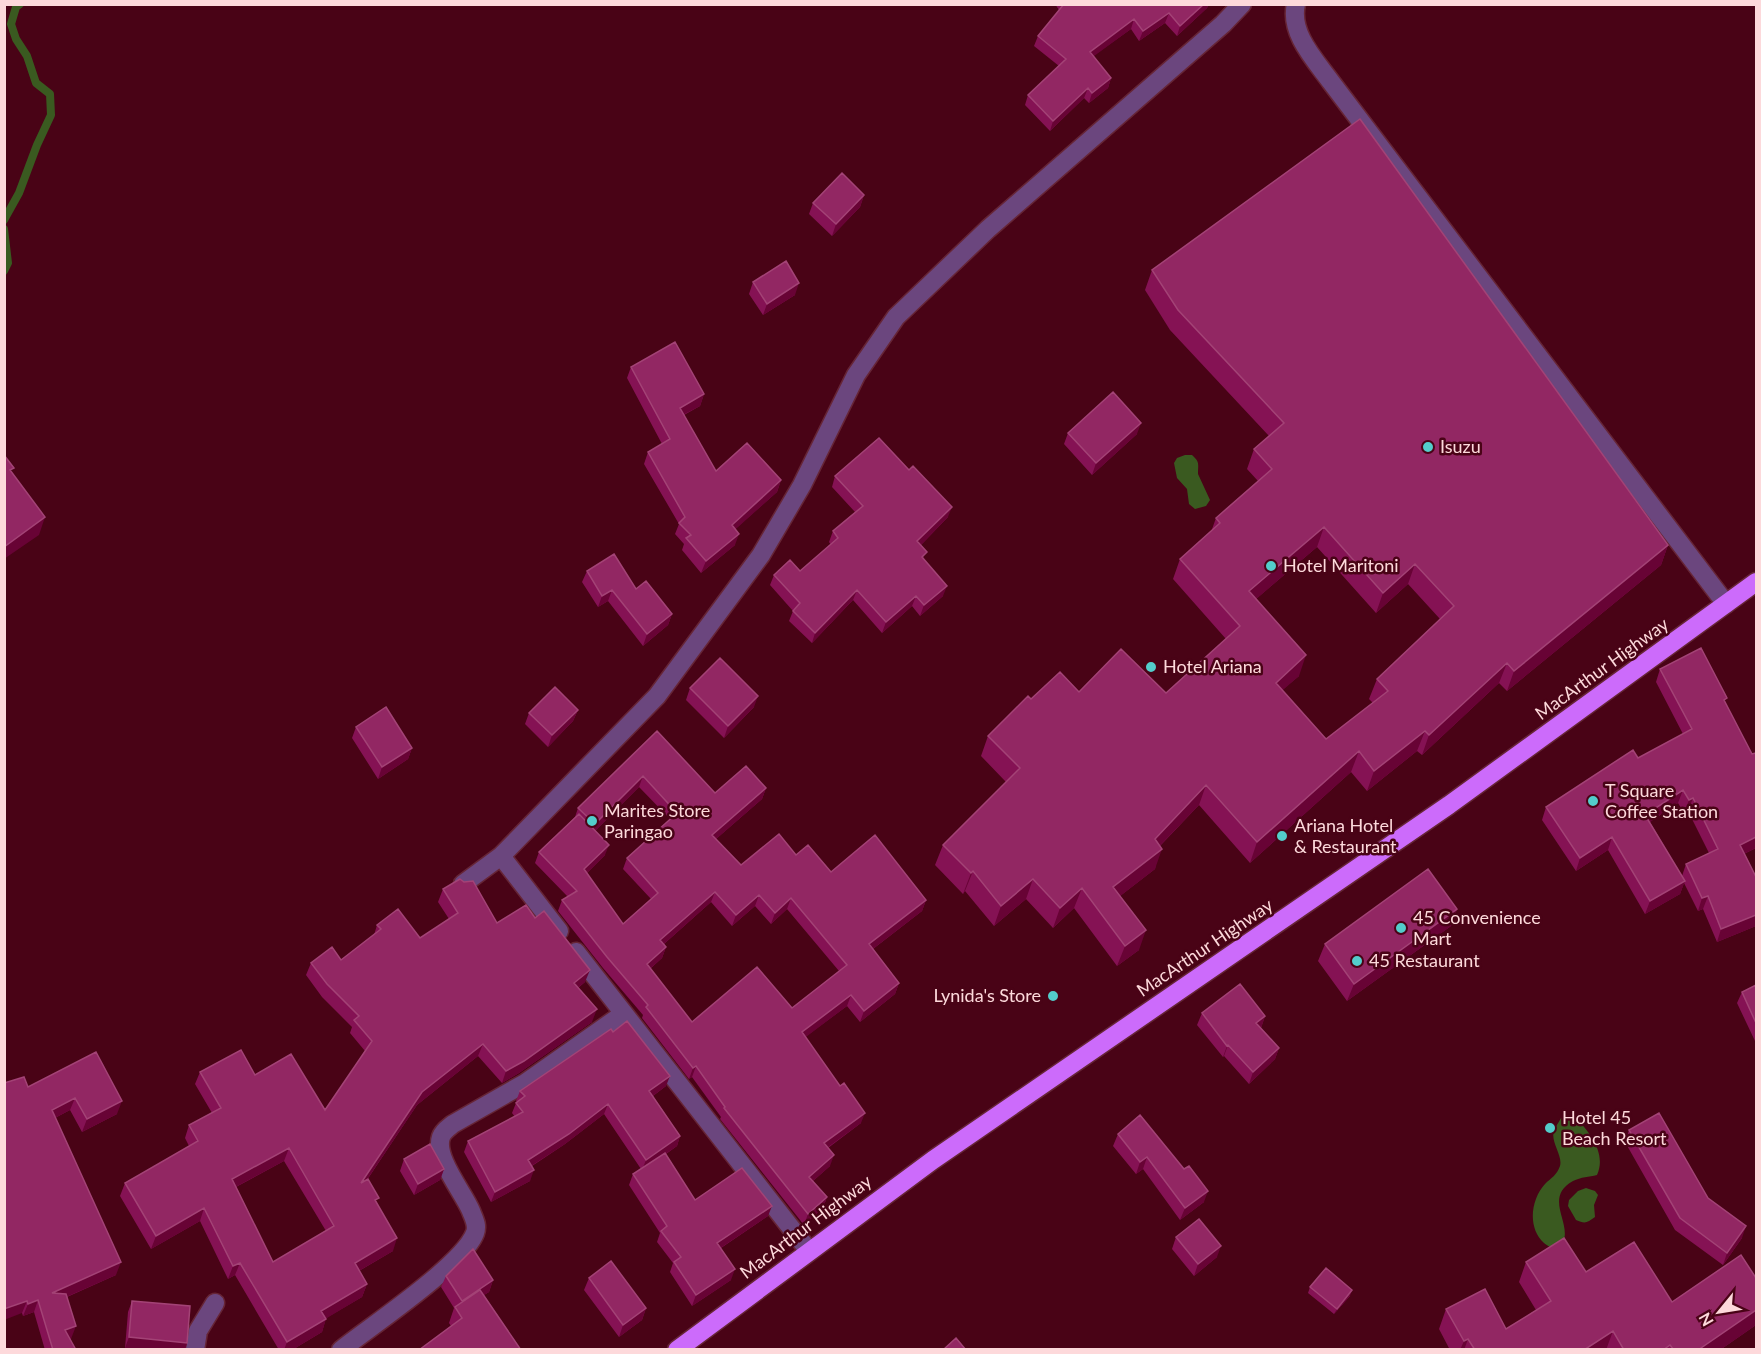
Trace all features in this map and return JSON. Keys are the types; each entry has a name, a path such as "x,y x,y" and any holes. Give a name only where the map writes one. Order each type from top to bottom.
{"highway":[{"name":"MacArthur Highway","path":"677,1350 933,1160 1449,805 1756,582"}],"street":[{"path":"463,884 501,856 657,696 761,555 802,485 856,375 896,317 988,229 1223,24 1242,4"},
{"path":"1296,4 1294,13 1302,41 1325,74 1726,604"},
{"path":"501,856 809,1251"},
{"path":"341,1350 436,1276 467,1248 476,1232 476,1224 466,1198 441,1157 440,1139 444,1131 525,1083 623,1014"},
{"path":"195,1350 198,1331 215,1303"}],"shaded area":[{"path":"1192,455 1197,461 1198,474 1210,500 1206,506 1195,509 1189,504 1187,489 1177,478 1174,463 1177,458"},
{"path":"1574,1116 1595,1143 1600,1159 1599,1167 1597,1175 1573,1181 1564,1189 1559,1206 1565,1233 1557,1249 1544,1243 1535,1230 1534,1205 1540,1190 1556,1174 1560,1166 1560,1157 1553,1135 1554,1130 1561,1118"},
{"path":"1586,1188 1595,1191 1598,1195 1594,1205 1595,1217 1584,1222 1576,1220 1568,1206 1569,1200 1578,1191"}],"building":[{"path":"1064,4 1204,4 1180,26 1169,13 1143,31 1134,19 1090,52 1111,78 1092,93 1088,88 1053,121 1028,95 1066,59 1038,36"},
{"path":"1360,119 1668,545 1514,671 1507,663 1429,735 1425,731 1374,771 1359,751 1257,842 1206,785 1155,839 1162,849 1113,887 1146,930 1125,946 1082,888 1060,908 1033,879 1001,906 973,871 971,873 943,845 1020,768 988,736 1028,696 1031,699 1060,672 1079,692 1121,649 1166,693 1240,626 1180,559 1220,523 1216,518 1272,469 1254,449 1284,423 1178,310 1152,270","holes":["1324,527 1383,593 1415,564 1454,606 1377,679 1388,691 1326,739 1276,683 1306,655 1249,591"]},
{"path":"842,173 864,195 836,224 813,203"},
{"path":"786,261 799,283 767,304 753,282"},
{"path":"675,342 704,394 680,408 716,471 747,443 781,480 732,525 739,534 706,561 686,538 691,535 679,523 685,517 648,452 670,439 631,367"},
{"path":"1113,392 1141,423 1096,463 1068,433"},
{"path":"879,438 909,470 913,466 952,507 917,541 927,552 922,557 947,586 924,605 916,596 886,622 857,590 815,633 793,611 800,603 774,575 790,560 800,571 838,538 833,531 863,506 835,476"},
{"path":"4,455 14,468 10,470 45,517 4,547"},
{"path":"614,554 636,589 646,581 672,614 647,634 612,590 602,596 587,571"},
{"path":"1701,648 1727,698 1724,700 1752,754 1756,753 1756,837 1740,845 1756,877 1756,915 1721,929 1708,896 1702,898 1686,864 1718,849 1693,798 1689,800 1683,790 1645,815 1685,881 1650,901 1612,837 1580,858 1546,807 1633,750 1638,758 1692,729 1660,669"},
{"path":"720,658 758,696 728,726 690,688"},
{"path":"555,687 578,710 552,735 529,713"},
{"path":"386,707 412,748 382,767 356,727"},
{"path":"657,731 715,793 746,766 766,788 712,835 741,865 779,834 796,855 808,845 831,872 875,835 926,900 869,944 899,983 864,1011 851,995 802,1032 840,1086 844,1083 865,1113 824,1143 834,1155 809,1177 827,1197 808,1214 724,1108 696,1066 693,1068 646,1007 648,1005 562,900 577,891 539,852 579,814 609,845 584,869 623,924 658,893 627,858 677,813 643,776 595,824 578,808","holes":["715,892 736,915 759,895 775,913 791,898 847,965 792,1008 757,967 692,1022 647,964 666,947 660,940"]},
{"path":"1428,869 1457,909 1354,984 1325,944"},
{"path":"460,879 464,882 473,881 497,923 526,905 535,918 544,911 590,970 574,983 597,1009 524,1061 506,1071 483,1044 422,1092 361,1183 368,1179 379,1198 375,1200 397,1238 355,1263 367,1284 321,1311 326,1319 287,1342 240,1263 233,1266 204,1208 156,1236 125,1183 198,1141 189,1125 221,1108 200,1072 241,1050 255,1075 291,1054 325,1110 372,1041 354,1020 359,1016 327,984 311,963 332,947 341,960 381,929 377,925 398,909 420,938 458,913 443,889","holes":["289,1148 334,1226 273,1262 232,1179"]},
{"path":"1240,984 1265,1016 1256,1023 1279,1048 1253,1072 1227,1046 1202,1013"},
{"path":"1756,985 1756,1023 1742,992"},
{"path":"627,1021 670,1076 649,1091 680,1136 646,1160 608,1104 569,1134 528,1160 534,1170 495,1192 468,1141 523,1112 516,1103 525,1096 520,1091 611,1029 613,1032"},
{"path":"96,1052 122,1101 87,1119 75,1098 52,1110 121,1262 52,1293 66,1294 76,1326 65,1330 76,1350 53,1350 38,1300 28,1304 27,1301 4,1309 4,1083 24,1077 28,1087"},
{"path":"1659,1113 1708,1198 1746,1226 1727,1253 1680,1218 1629,1130"},
{"path":"1140,1115 1184,1169 1189,1166 1208,1191 1185,1208 1147,1157 1140,1162 1118,1134"},
{"path":"430,1144 444,1169 418,1184 404,1159"},
{"path":"665,1153 695,1200 742,1168 772,1206 717,1243 735,1269 696,1295 674,1262 681,1257 661,1231 667,1226 633,1174"},
{"path":"1199,1219 1221,1246 1198,1264 1176,1237"},
{"path":"1564,1238 1586,1272 1634,1242 1672,1302 1741,1255 1756,1278 1756,1310 1698,1350 1674,1350 1670,1345 1663,1350 1624,1350 1613,1331 1584,1350 1475,1350 1468,1339 1464,1341 1446,1309 1485,1289 1506,1329 1551,1301 1526,1262"},
{"path":"473,1249 493,1280 462,1301 446,1276"},
{"path":"611,1261 646,1308 623,1325 589,1278"},
{"path":"1326,1268 1352,1290 1337,1309 1310,1287"},
{"path":"480,1290 521,1350 419,1350 462,1318 455,1307"},
{"path":"132,1301 190,1306 187,1343 129,1337"},
{"path":"956,1338 966,1350 943,1350"}],"waterway":[{"path":"4,220 19,193 51,115 50,94 36,83 27,56 16,39 11,24 16,7 20,4"},
{"path":"4,229 8,263 4,271"}],"place":[{"name":"Isuzu","path":"1428,447"},
{"name":"Hotel Maritoni","path":"1271,566"},
{"name":"Hotel Ariana","path":"1151,667"},
{"name":"T Square Coffee Station","path":"1593,801"},
{"name":"Marites Store Paringao","path":"592,821"},
{"name":"Ariana Hotel & Restaurant","path":"1282,836"},
{"name":"45 Convenience Mart","path":"1401,928"},
{"name":"45 Restaurant","path":"1357,961"},
{"name":"Lynida's Store","path":"1053,996"},
{"name":"Hotel 45 Beach Resort","path":"1550,1128"}]}
